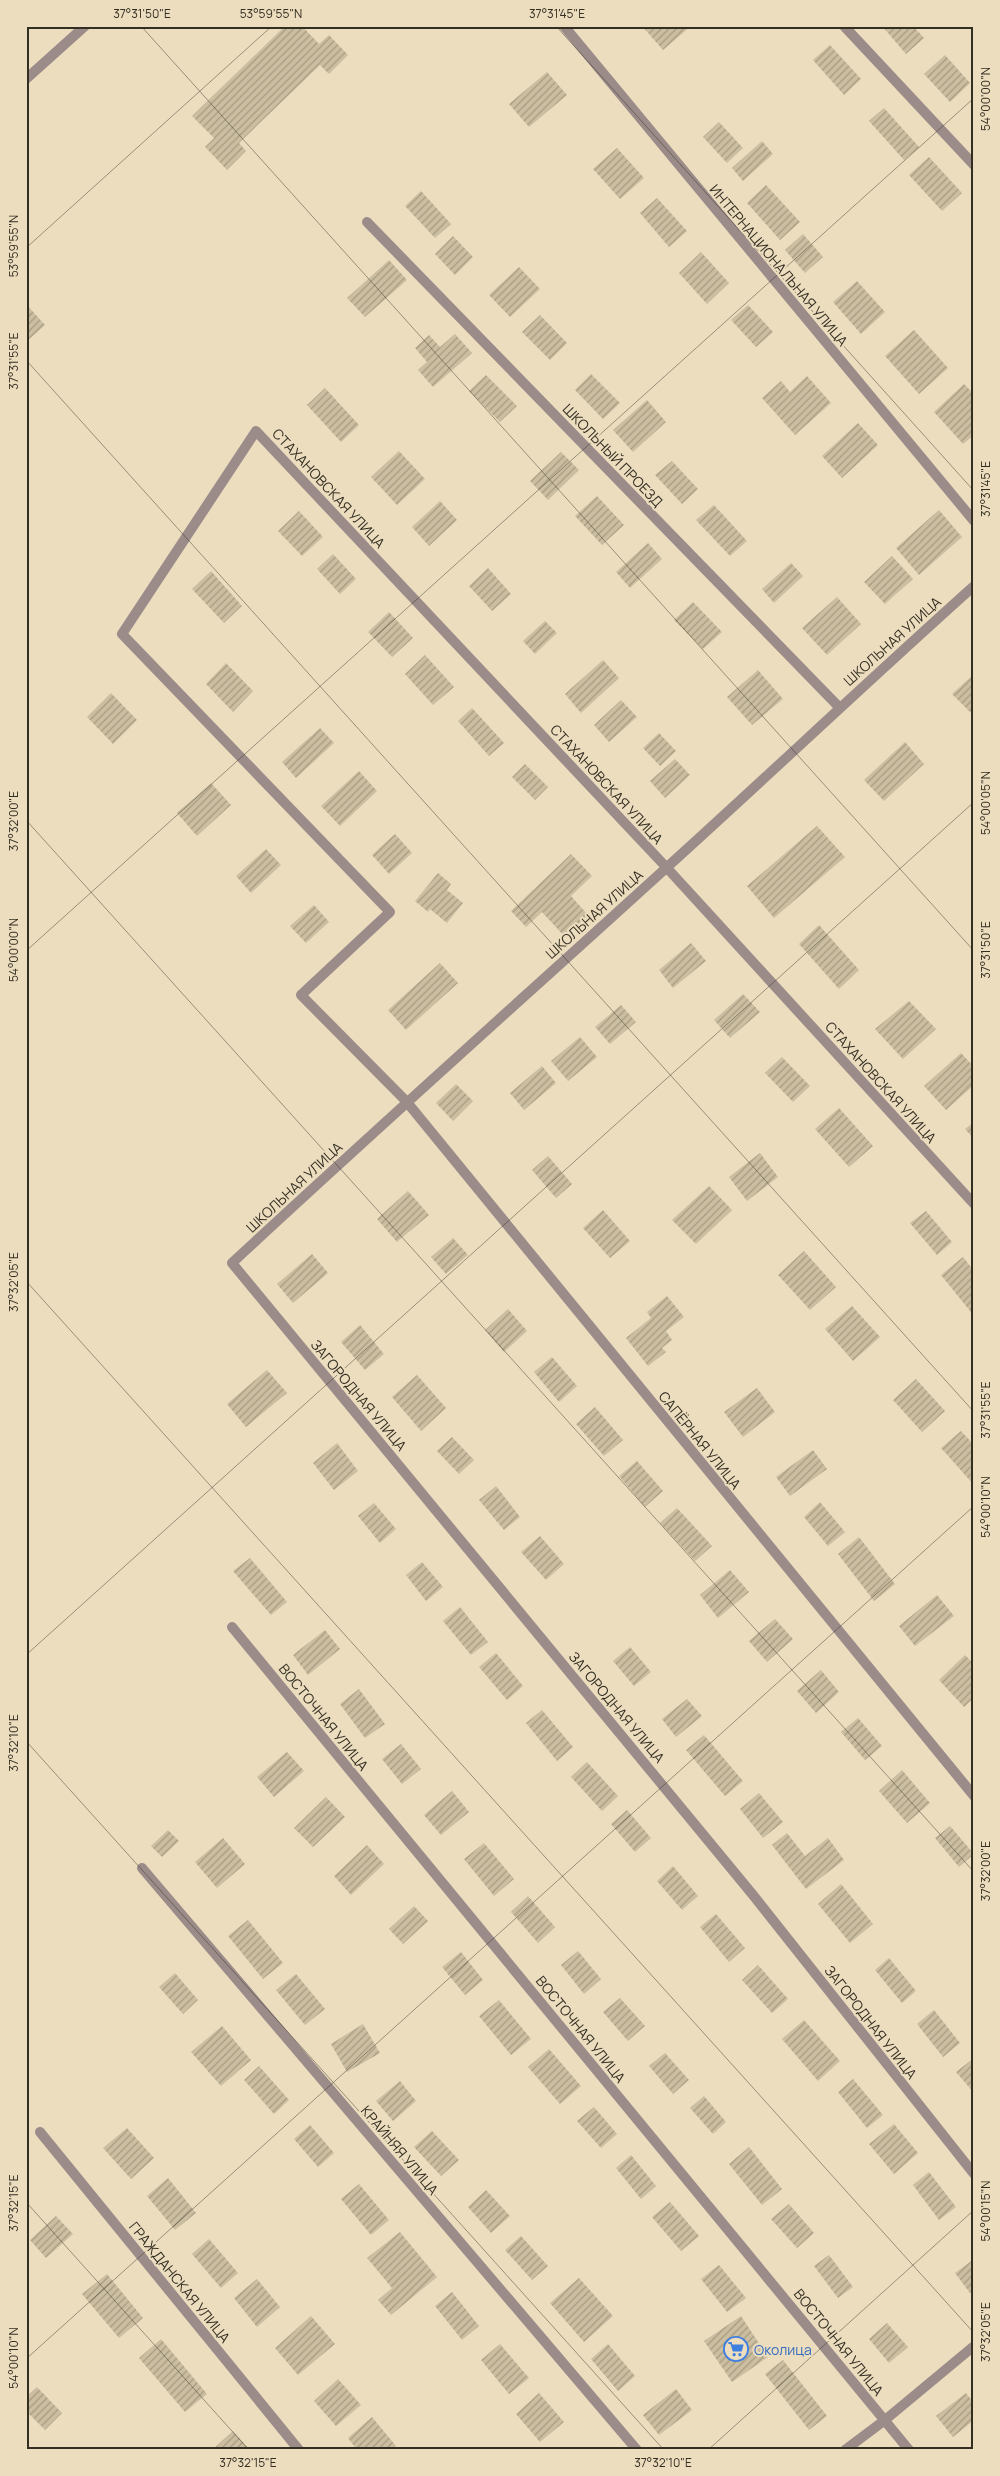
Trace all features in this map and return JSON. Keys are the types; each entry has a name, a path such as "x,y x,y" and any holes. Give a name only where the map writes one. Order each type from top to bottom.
{"street":[{"path":"26,79 86,26"},
{"name":"ИНТЕРНАЦИОНАЛЬНАЯ УЛИЦА","path":"564,26 974,521"},
{"path":"844,26 974,166"},
{"name":"ШКОЛЬНЫЙ ПРОЕЗД","path":"367,222 839,707"},
{"name":"СТАХАНОВСКАЯ УЛИЦА","path":"406,1101 301,995 390,912 122,634 256,431 667,868 974,1204"},
{"name":"ШКОЛЬНАЯ УЛИЦА","path":"232,1263 406,1101 667,868 839,707 974,586"},
{"name":"САПЁРНАЯ УЛИЦА","path":"406,1101 974,1796"},
{"name":"ЗАГОРОДНАЯ УЛИЦА","path":"232,1263 753,1895 974,2174"},
{"name":"ВОСТОЧНАЯ УЛИЦА","path":"232,1627 909,2450"},
{"name":"КРАЙНЯЯ УЛИЦА","path":"142,1868 637,2450"},
{"name":"ГРАЖДАНСКАЯ УЛИЦА","path":"40,2132 299,2450"},
{"path":"845,2450 885,2420 974,2346"}],"building":[{"path":"285,26 302,26 319,44 329,35 348,55 329,74 320,65 239,143 246,151 227,170 205,147 214,138 192,116"},
{"path":"642,26 691,26 663,50"},
{"path":"882,26 913,26 924,38 906,54"},
{"path":"830,45 861,79 844,95 813,60"},
{"path":"945,55 970,83 950,102 924,74"},
{"path":"547,72 567,95 529,127 509,104"},
{"path":"884,108 919,147 904,160 869,121"},
{"path":"719,122 743,148 727,163 703,137"},
{"path":"762,141 773,154 743,181 732,168"},
{"path":"617,148 644,178 620,199 593,169"},
{"path":"929,157 962,193 942,211 909,175"},
{"path":"766,185 800,222 780,240 747,203"},
{"path":"421,191 451,224 435,238 405,206"},
{"path":"657,198 687,231 669,247 640,213"},
{"path":"803,234 823,257 805,273 785,250"},
{"path":"453,236 473,257 455,275 435,254"},
{"path":"701,252 729,283 707,304 679,273"},
{"path":"389,260 407,280 365,317 347,298"},
{"path":"519,267 540,289 510,317 489,295"},
{"path":"857,281 885,312 861,334 833,302"},
{"path":"26,304 45,325 26,342"},
{"path":"748,305 773,332 756,347 731,320"},
{"path":"540,315 567,343 550,360 522,332"},
{"path":"914,330 948,368 919,394 885,356"},
{"path":"455,334 472,353 433,387 418,370 427,362 415,348 429,335 440,347"},
{"path":"591,374 620,403 603,419 575,390"},
{"path":"486,375 517,406 500,422 469,391"},
{"path":"807,376 831,403 795,435 762,398 781,381 790,392"},
{"path":"964,384 974,394 974,435 963,444 934,412"},
{"path":"325,388 359,425 341,442 307,405"},
{"path":"647,400 666,422 633,452 613,430"},
{"path":"858,423 878,445 842,478 822,456"},
{"path":"399,451 425,479 397,505 371,477"},
{"path":"561,452 579,470 548,500 530,481"},
{"path":"672,461 698,489 682,504 655,475"},
{"path":"597,496 624,525 602,545 575,516"},
{"path":"440,501 457,520 429,546 412,527"},
{"path":"714,505 747,541 730,556 696,520"},
{"path":"939,510 962,537 919,575 896,548"},
{"path":"299,511 323,537 302,556 278,531"},
{"path":"648,543 662,559 630,588 616,572"},
{"path":"333,554 356,579 340,594 317,569"},
{"path":"892,556 913,579 885,604 864,582"},
{"path":"791,563 803,576 774,603 762,589"},
{"path":"488,568 511,594 492,611 469,586"},
{"path":"211,571 242,606 224,623 192,589"},
{"path":"837,597 861,624 827,655 802,628"},
{"path":"693,602 722,632 703,649 674,620"},
{"path":"389,612 413,638 392,657 368,632"},
{"path":"545,621 557,633 535,654 523,641"},
{"path":"425,655 454,687 433,705 405,674"},
{"path":"603,660 619,678 581,713 565,694"},
{"path":"226,663 253,691 233,712 206,684"},
{"path":"758,670 783,699 752,725 727,697"},
{"path":"974,674 974,716 952,694"},
{"path":"111,693 137,720 113,744 87,717"},
{"path":"621,700 637,717 609,742 594,725"},
{"path":"472,708 504,743 489,756 458,721"},
{"path":"320,728 334,743 296,778 282,762"},
{"path":"659,733 676,751 660,766 643,748"},
{"path":"905,742 924,764 884,801 864,780"},
{"path":"675,759 690,775 665,798 650,781"},
{"path":"525,764 548,787 535,800 512,777"},
{"path":"359,771 377,791 340,826 321,806"},
{"path":"211,783 231,805 197,836 177,813"},
{"path":"817,826 845,857 774,918 747,886"},
{"path":"395,834 412,853 389,874 372,855"},
{"path":"266,849 281,865 251,893 236,876"},
{"path":"571,854 592,876 571,896 588,915 565,937 542,912 526,927 511,911"},
{"path":"438,873 451,884 447,890 463,903 447,923 430,909 428,912 415,901"},
{"path":"314,905 329,922 306,943 290,926"},
{"path":"819,925 859,970 839,989 799,944"},
{"path":"691,943 706,961 673,988 659,970"},
{"path":"440,963 458,983 406,1030 388,1010"},
{"path":"743,994 760,1012 730,1038 714,1020"},
{"path":"909,1001 936,1029 903,1059 875,1029"},
{"path":"621,1005 636,1022 610,1044 595,1027"},
{"path":"580,1037 597,1057 568,1081 551,1061"},
{"path":"961,1053 974,1067 974,1085 946,1110 924,1086"},
{"path":"782,1057 810,1086 793,1102 765,1073"},
{"path":"542,1066 556,1083 524,1110 510,1093"},
{"path":"456,1084 473,1101 453,1121 436,1103"},
{"path":"839,1108 873,1146 849,1167 815,1129"},
{"path":"974,1122 974,1139 965,1129"},
{"path":"760,1153 778,1177 747,1201 729,1177"},
{"path":"548,1156 572,1184 556,1198 532,1170"},
{"path":"709,1186 732,1210 696,1244 672,1220"},
{"path":"408,1191 429,1215 397,1242 377,1219"},
{"path":"603,1210 630,1241 610,1258 583,1228"},
{"path":"926,1211 952,1242 937,1255 910,1223"},
{"path":"453,1238 468,1255 446,1274 431,1257"},
{"path":"804,1251 836,1287 810,1310 778,1275"},
{"path":"312,1254 328,1273 293,1303 277,1284"},
{"path":"963,1257 974,1271 974,1316 941,1275"},
{"path":"667,1296 684,1317 666,1331 672,1340 662,1348 666,1352 648,1366 626,1338 651,1318 647,1312"},
{"path":"852,1306 880,1337 853,1361 825,1329"},
{"path":"508,1309 527,1331 504,1352 485,1330"},
{"path":"360,1325 384,1354 365,1370 341,1342"},
{"path":"552,1357 577,1386 559,1402 534,1372"},
{"path":"267,1370 287,1393 246,1427 227,1404"},
{"path":"417,1375 446,1408 421,1431 392,1397"},
{"path":"916,1379 945,1411 922,1432 893,1400"},
{"path":"757,1388 775,1412 743,1437 724,1412"},
{"path":"595,1407 623,1440 604,1456 576,1424"},
{"path":"961,1431 974,1445 974,1485 941,1448"},
{"path":"452,1437 474,1460 459,1474 437,1451"},
{"path":"337,1443 358,1471 334,1490 313,1463"},
{"path":"813,1450 827,1469 790,1496 776,1477"},
{"path":"637,1461 663,1491 645,1507 619,1476"},
{"path":"496,1486 520,1517 504,1530 479,1500"},
{"path":"820,1502 845,1532 828,1546 804,1517"},
{"path":"374,1503 396,1529 380,1543 358,1516"},
{"path":"677,1508 712,1546 695,1561 660,1523"},
{"path":"540,1536 564,1564 546,1580 521,1552"},
{"path":"859,1537 895,1584 874,1601 838,1554"},
{"path":"250,1558 287,1602 271,1615 233,1571"},
{"path":"422,1562 443,1587 426,1601 406,1575"},
{"path":"730,1570 749,1592 718,1618 700,1595"},
{"path":"937,1595 954,1616 915,1646 899,1626"},
{"path":"460,1607 488,1642 471,1655 443,1621"},
{"path":"775,1619 793,1639 767,1662 749,1641"},
{"path":"325,1630 340,1649 308,1675 293,1655"},
{"path":"630,1647 651,1672 634,1686 613,1661"},
{"path":"496,1653 523,1686 507,1700 479,1667"},
{"path":"965,1655 974,1664 974,1698 964,1707 939,1680"},
{"path":"821,1670 839,1692 816,1713 797,1691"},
{"path":"359,1689 385,1724 365,1738 340,1704"},
{"path":"687,1699 702,1716 676,1737 662,1719"},
{"path":"542,1710 573,1747 557,1761 526,1723"},
{"path":"858,1718 882,1746 865,1760 841,1732"},
{"path":"704,1735 743,1781 725,1796 686,1750"},
{"path":"401,1744 421,1769 402,1784 382,1759"},
{"path":"287,1752 304,1771 274,1797 257,1777"},
{"path":"587,1762 618,1796 602,1811 571,1777"},
{"path":"902,1770 930,1803 907,1823 879,1791"},
{"path":"452,1791 469,1812 441,1835 424,1815"},
{"path":"759,1793 783,1822 763,1838 740,1809"},
{"path":"326,1797 345,1817 313,1847 294,1828"},
{"path":"627,1810 651,1838 635,1852 611,1824"},
{"path":"950,1826 974,1854 959,1867 935,1838"},
{"path":"168,1830 179,1841 162,1857 151,1846"},
{"path":"787,1833 805,1856 828,1838 844,1860 806,1889 772,1845"},
{"path":"223,1838 245,1864 217,1888 195,1862"},
{"path":"484,1843 514,1879 494,1896 464,1859"},
{"path":"367,1845 384,1864 351,1895 334,1876"},
{"path":"673,1866 698,1896 682,1910 657,1881"},
{"path":"841,1884 873,1924 850,1943 818,1904"},
{"path":"528,1896 555,1927 538,1943 511,1912"},
{"path":"414,1906 428,1921 403,1944 389,1929"},
{"path":"716,1914 745,1948 729,1962 700,1927"},
{"path":"248,1920 283,1963 263,1979 228,1936"},
{"path":"578,1951 601,1979 584,1994 561,1965"},
{"path":"461,1952 483,1980 465,1995 442,1967"},
{"path":"889,1958 916,1991 902,2003 875,1970"},
{"path":"758,1965 788,1999 772,2013 742,1980"},
{"path":"175,1973 198,2000 183,2014 159,1987"},
{"path":"296,1974 325,2009 305,2025 276,1990"},
{"path":"620,1998 645,2026 628,2041 603,2012"},
{"path":"499,2000 531,2039 511,2055 479,2016"},
{"path":"934,2010 960,2043 943,2057 917,2024"},
{"path":"804,2020 840,2061 818,2081 782,2039"},
{"path":"363,2024 380,2053 347,2072 331,2044"},
{"path":"222,2026 251,2060 221,2086 191,2052"},
{"path":"549,2049 581,2086 560,2104 528,2067"},
{"path":"665,2053 689,2080 673,2094 649,2066"},
{"path":"974,2058 974,2093 956,2072"},
{"path":"259,2066 289,2100 274,2114 244,2080"},
{"path":"853,2079 883,2115 867,2128 838,2092"},
{"path":"400,2081 416,2101 393,2121 376,2101"},
{"path":"704,2096 726,2122 713,2134 690,2108"},
{"path":"594,2107 617,2134 601,2148 577,2121"},
{"path":"894,2124 918,2153 894,2174 869,2144"},
{"path":"310,2125 334,2153 318,2167 294,2139"},
{"path":"127,2128 154,2158 131,2179 103,2148"},
{"path":"432,2131 459,2160 441,2176 414,2147"},
{"path":"749,2147 782,2189 762,2205 729,2164"},
{"path":"631,2155 656,2186 641,2199 616,2168"},
{"path":"929,2172 956,2207 939,2220 913,2185"},
{"path":"168,2178 196,2213 175,2230 147,2196"},
{"path":"359,2184 389,2220 371,2235 341,2199"},
{"path":"486,2190 510,2216 491,2233 468,2207"},
{"path":"670,2202 699,2236 681,2251 652,2217"},
{"path":"789,2204 814,2233 797,2248 771,2219"},
{"path":"56,2216 73,2234 46,2258 30,2240"},
{"path":"400,2232 437,2277 391,2315 378,2300 392,2288 367,2258"},
{"path":"521,2236 548,2266 532,2280 505,2250"},
{"path":"209,2239 238,2273 221,2288 192,2254"},
{"path":"829,2255 853,2287 838,2298 814,2266"},
{"path":"974,2259 974,2290 970,2293 955,2273"},
{"path":"719,2265 746,2298 727,2312 701,2279"},
{"path":"107,2274 143,2318 119,2338 82,2294"},
{"path":"579,2278 613,2316 584,2342 550,2303"},
{"path":"257,2279 280,2307 257,2327 234,2298"},
{"path":"452,2292 479,2326 462,2340 435,2306"},
{"path":"311,2316 335,2344 298,2375 275,2348"},
{"name":"Околица","path":"741,2316 768,2357 732,2382 704,2341"},
{"path":"887,2323 908,2347 889,2363 869,2339"},
{"path":"161,2339 207,2394 185,2412 139,2358"},
{"path":"500,2344 529,2378 509,2394 481,2360"},
{"path":"608,2344 635,2376 618,2391 591,2359"},
{"path":"783,2360 827,2416 809,2430 765,2374"},
{"path":"338,2379 361,2405 336,2426 314,2401"},
{"path":"37,2387 62,2413 45,2430 26,2411 26,2397"},
{"path":"676,2389 692,2410 659,2435 643,2415"},
{"path":"539,2393 564,2422 540,2442 516,2414"},
{"path":"966,2393 974,2403 974,2420 953,2437 936,2416"},
{"path":"372,2417 396,2446 391,2450 357,2450 348,2438"},
{"path":"233,2431 250,2450 212,2450"}],"place":[{"name":"Околица","path":"736,2349"}]}
